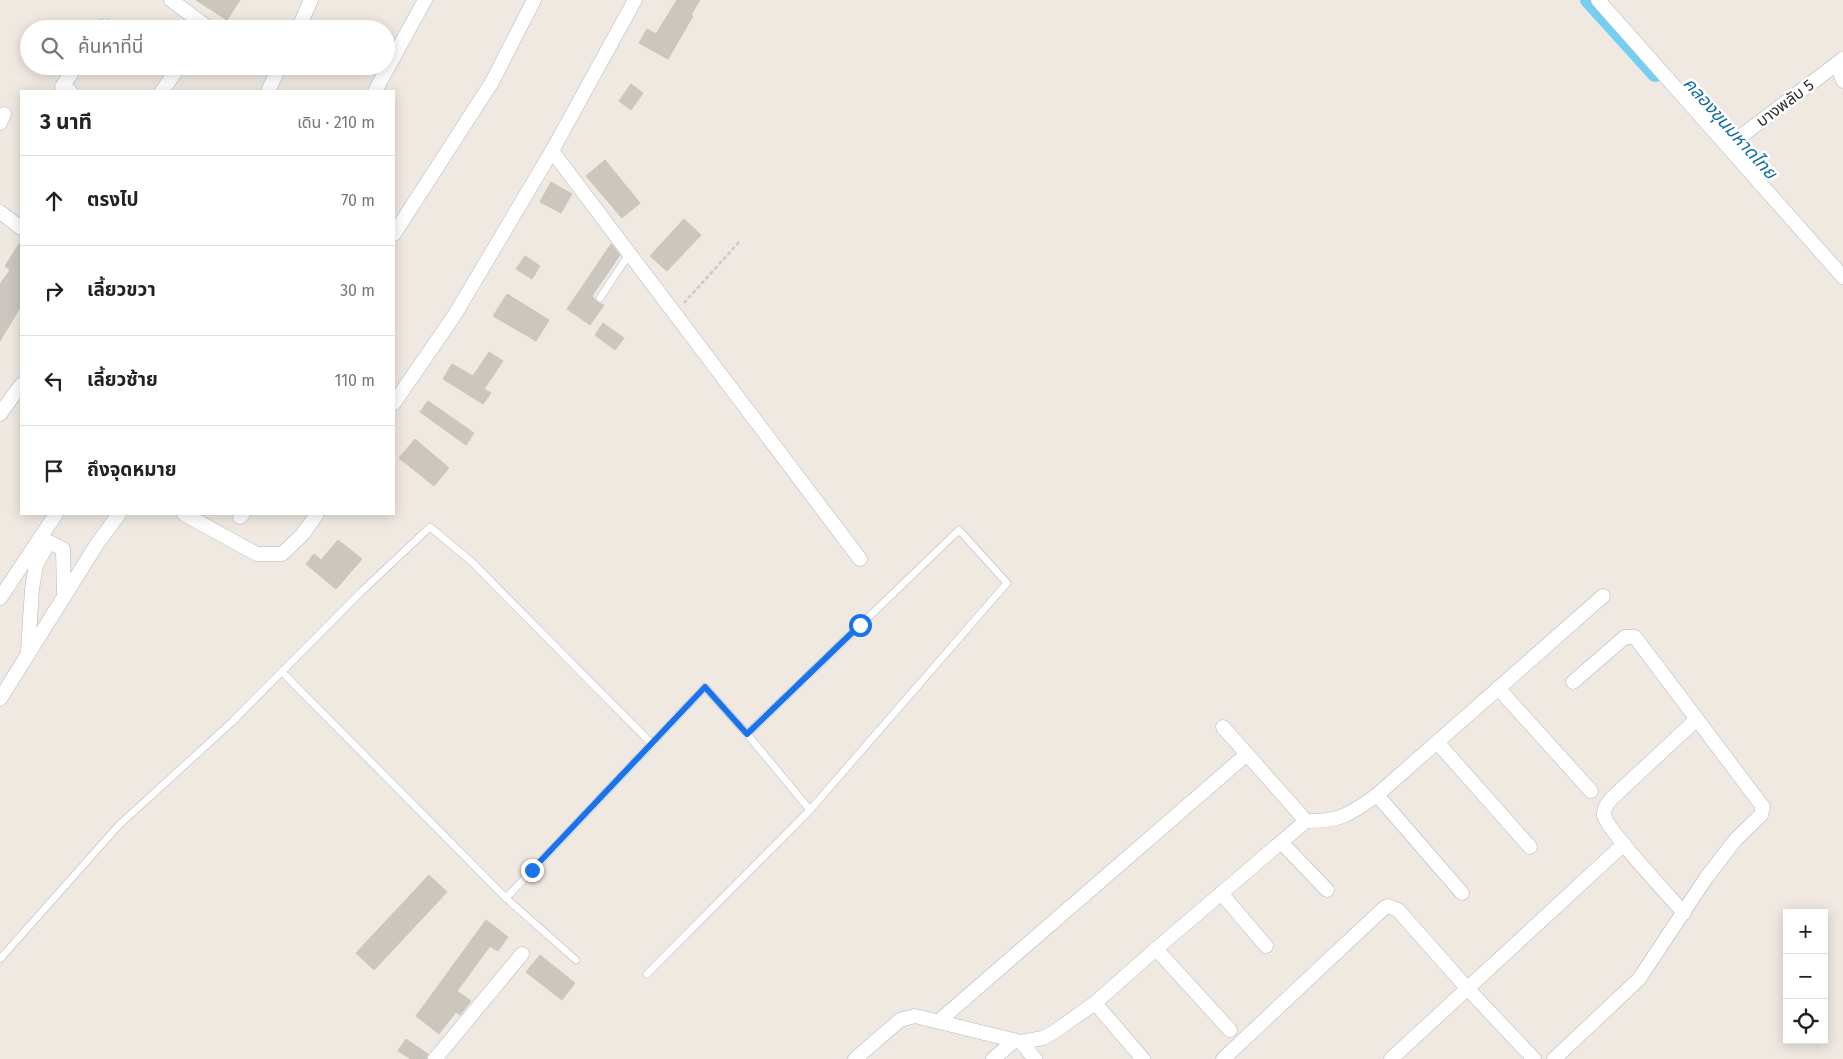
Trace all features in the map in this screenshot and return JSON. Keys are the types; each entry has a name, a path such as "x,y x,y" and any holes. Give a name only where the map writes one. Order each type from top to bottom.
{"street":[{"path":"171,0 198,20"},
{"path":"302,20 311,0"},
{"path":"395,55 425,0"},
{"path":"395,232 492,82 534,0"},
{"path":"395,402 454,316 552,151 635,0"},
{"path":"1598,0 1843,277"},
{"path":"1840,61 1843,80"},
{"name":"บางพลับ 5","path":"1728,146 1840,61"},
{"path":"68,90 62,87 70,75"},
{"path":"163,90 173,75"},
{"path":"268,90 276,75"},
{"path":"376,90 384,75"},
{"path":"552,151 860,559"},
{"path":"0,212 20,227"},
{"path":"0,414 20,387"},
{"path":"0,598 56,515"},
{"path":"28,655 32,588 36,565 49,542 57,515"},
{"path":"0,699 97,544 118,515"},
{"path":"186,515 257,554 282,554 303,534 316,515"},
{"path":"49,542 63,549 64,597"},
{"path":"855,1059 900,1020 915,1016 1018,1041 1043,1038 1054,1032 1095,1003 1306,821 1327,821 1339,818 1352,813 1377,795 1603,596"},
{"path":"1554,1059 1639,979 1720,858 1761,815 1763,807 1635,637 1625,637 1573,682"},
{"path":"1498,688 1591,791"},
{"path":"1684,913 1624,844 1605,818 1604,813 1612,798 1697,719"},
{"path":"1223,727 1306,821"},
{"path":"1437,742 1530,847"},
{"path":"939,1021 1248,754"},
{"path":"1377,795 1462,893"},
{"path":"1281,842 1327,890"},
{"path":"1391,1059 1624,844"},
{"path":"1221,893 1266,946"},
{"path":"1223,1059 1388,906 1398,910 1467,988 1534,1059"},
{"path":"1156,949 1230,1030"},
{"path":"435,1059 522,954"},
{"path":"1095,1003 1143,1059"},
{"path":"993,1059 1018,1041"},
{"path":"1018,1041 1035,1059"}],"lane":[{"path":"600,298 630,254"},
{"path":"0,959 119,825 232,722 430,527 472,562 652,744"},
{"path":"647,974 810,810 1007,583 959,530 747,734"},
{"path":"282,672 506,898 576,960"},
{"path":"506,898 705,687 810,810"}],"path":[{"path":"674,313 740,241"}],"building":[{"path":"196,0 240,0 227,20"},
{"path":"677,0 700,0 668,59 639,43 647,29 656,34"},
{"path":"631,84 643,93 631,110 619,101"},
{"path":"605,160 640,203 622,218 586,176"},
{"path":"551,182 572,194 561,213 540,202"},
{"path":"684,219 701,235 667,271 650,256"},
{"path":"20,243 20,308 0,341 0,284 10,270 5,266"},
{"path":"611,244 620,255 592,296 597,302 604,305 590,325 567,309"},
{"path":"525,256 540,266 532,279 516,269"},
{"path":"507,294 549,320 536,341 493,316"},
{"path":"603,323 624,338 615,350 595,335"},
{"path":"489,352 503,361 484,389 491,393 483,404 443,379 452,364 473,376"},
{"path":"428,401 474,433 466,445 420,412"},
{"path":"415,439 449,468 434,486 399,458"},
{"path":"338,540 362,559 336,589 306,564 314,554 321,560"},
{"path":"429,875 447,892 374,970 356,953"},
{"path":"486,920 508,937 498,951 490,946 457,991 471,1001 460,1015 456,1012 439,1034 416,1016"},
{"path":"540,955 575,983 562,1000 526,972"},
{"path":"406,1039 428,1054 426,1059 411,1059 398,1051"}],"waterway":[{"name":"คลองขุนมหาดไทย","path":"1588,0 1655,74"}],"route":[{"path":"532,870 705,687 747,734 860,625"}]}
